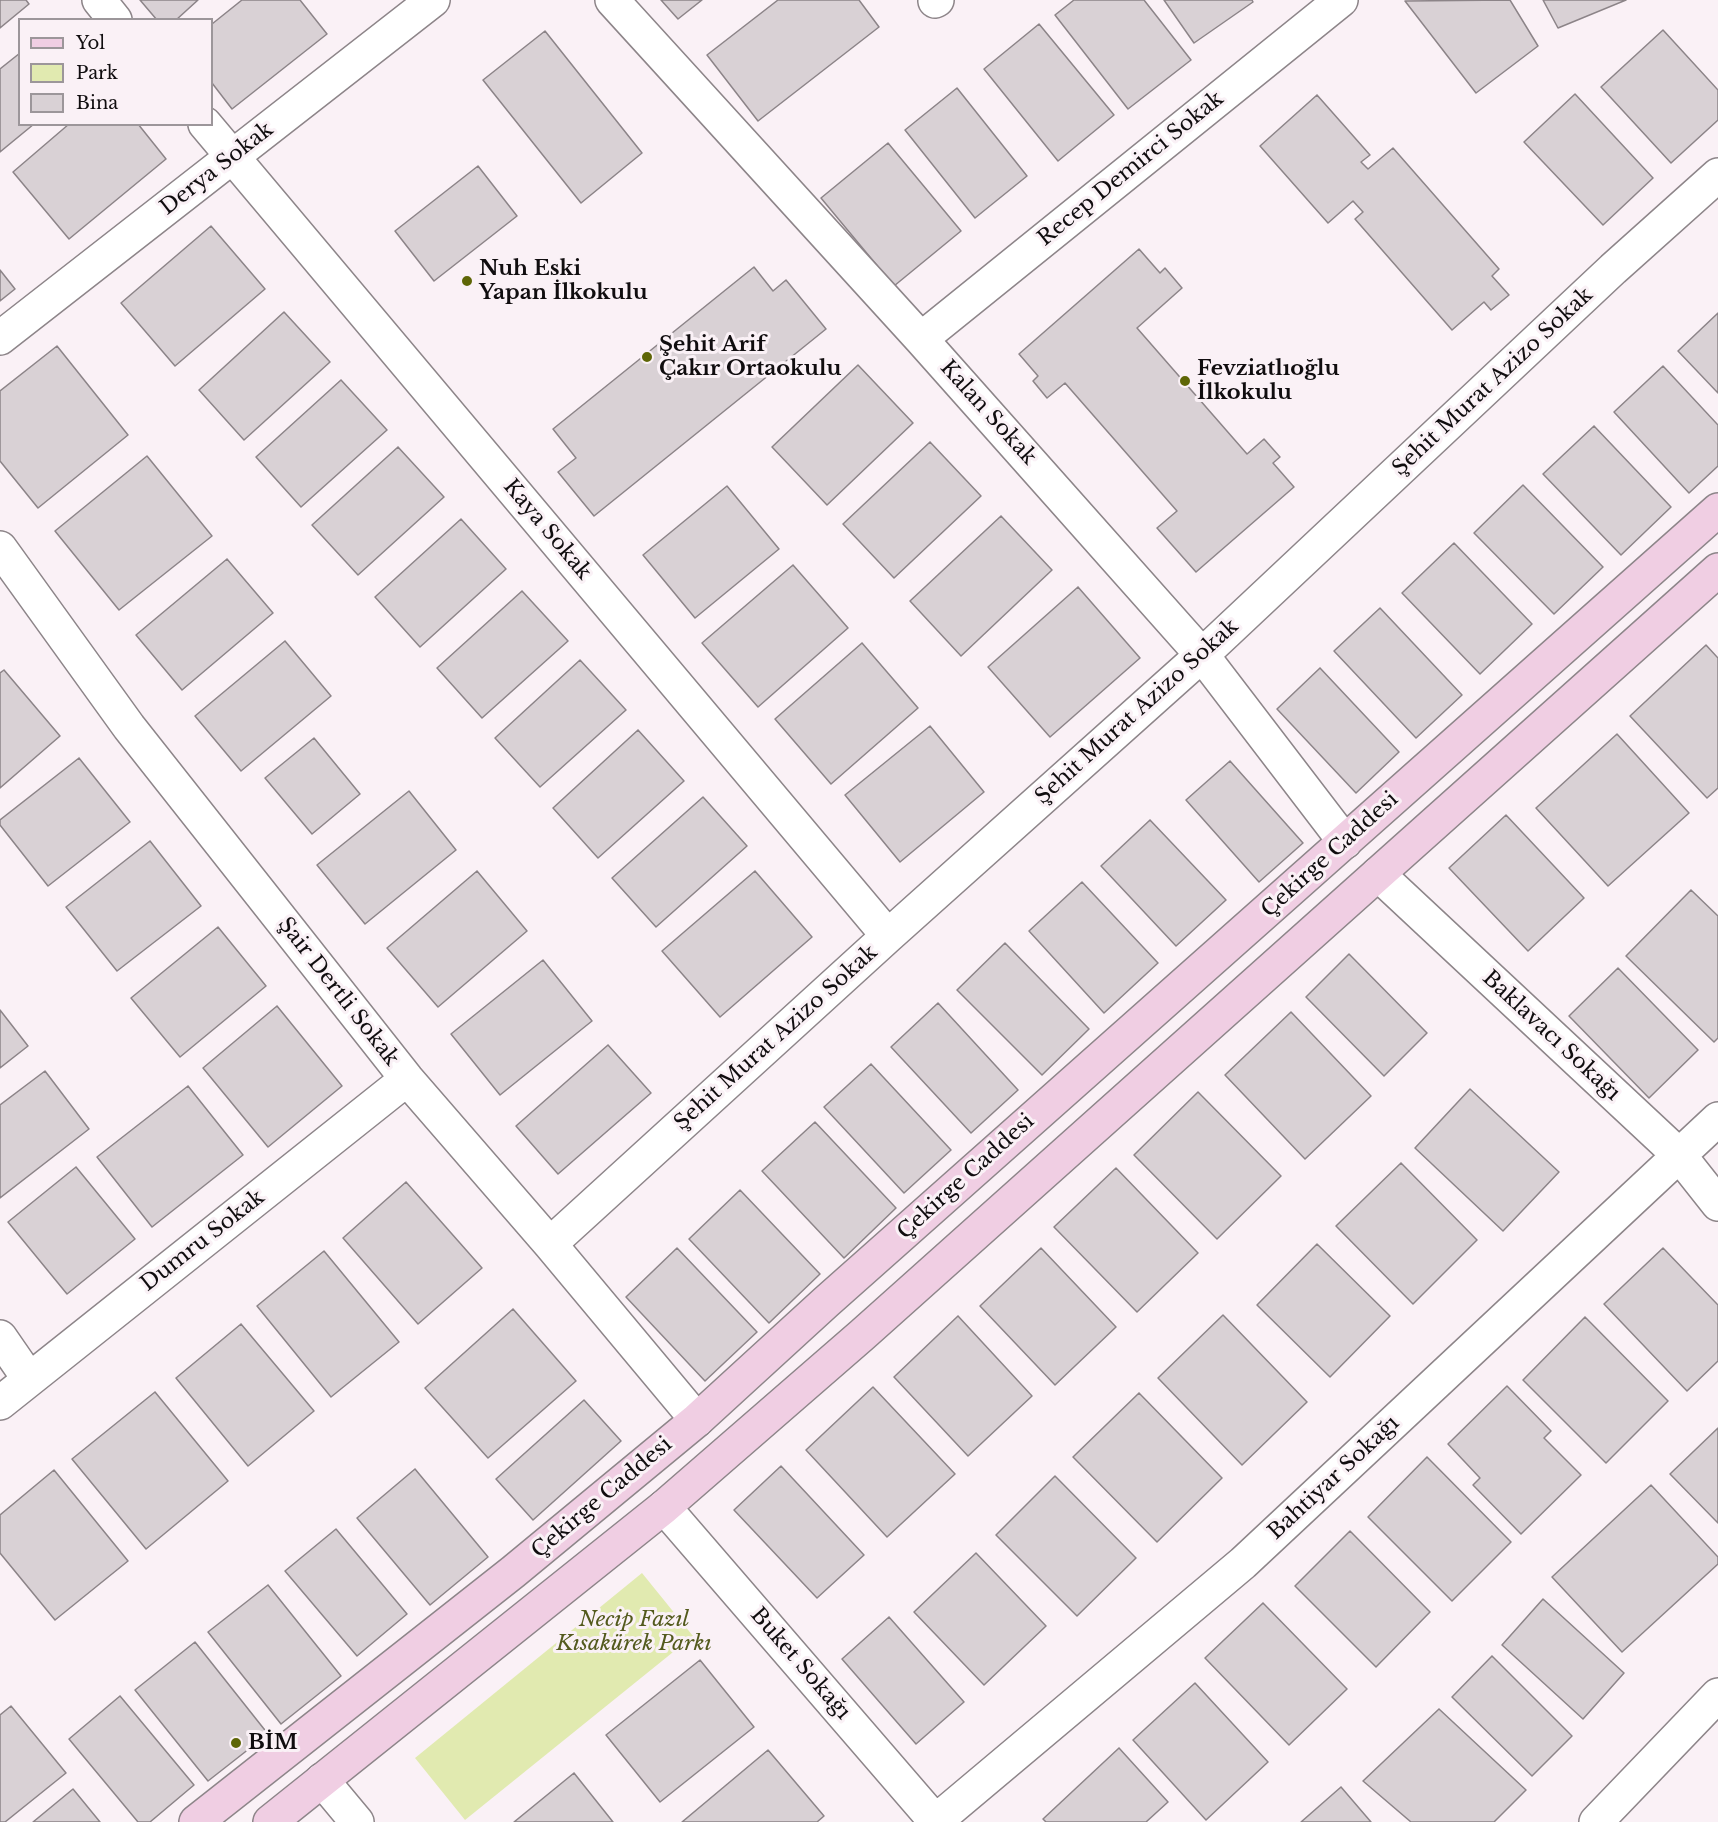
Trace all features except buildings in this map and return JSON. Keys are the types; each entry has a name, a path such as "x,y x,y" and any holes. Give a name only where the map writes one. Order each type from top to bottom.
{"main road":[{"name":"Çekirge Caddesi","path":"196,1822 513,1572 696,1420 1718,510"},
{"name":"Çekirge Caddesi","path":"270,1822 664,1507 862,1335 1718,570"}],"street":[{"path":"99,0 113,18"},
{"name":"Derya Sokak","path":"0,338 433,0"},
{"name":"Kalan Sokak","path":"612,0 921,339 1202,655 1345,842"},
{"name":"Recep Demirci Sokak","path":"921,339 1341,0"},
{"name":"Kaya Sokak","path":"207,126 888,936"},
{"name":"Şehit Murat Azizo Sokak","path":"550,1244 888,936 1202,655 1613,269 1718,175"},
{"name":"Şair Dertli Sokak","path":"0,548 129,727 407,1079 550,1244 696,1420"},
{"name":"Baklavacı Sokağı","path":"1378,874 1680,1156 1718,1204"},
{"name":"Dumru Sokak","path":"0,1403 407,1079"},
{"name":"Bahtiyar Sokağı","path":"936,1822 1243,1563 1718,1119"},
{"path":"0,1337 29,1379"},
{"name":"Buket Sokağı","path":"664,1507 936,1822"},
{"path":"1596,1822 1718,1695"},
{"path":"322,1780 357,1822"}],"green space":[{"name":"Necip Fazıl Kısakürek Parkı","path":"642,1573 693,1636 465,1820 415,1758"}],"place":[{"name":"Nuh Eski Yapan İlkokulu","path":"467,281"},
{"name":"Şehit Arif Çakır Ortaokulu","path":"647,357"},
{"name":"Fevziatlıoğlu İlkokulu","path":"1185,381"},
{"name":"BİM","path":"236,1743"}]}
